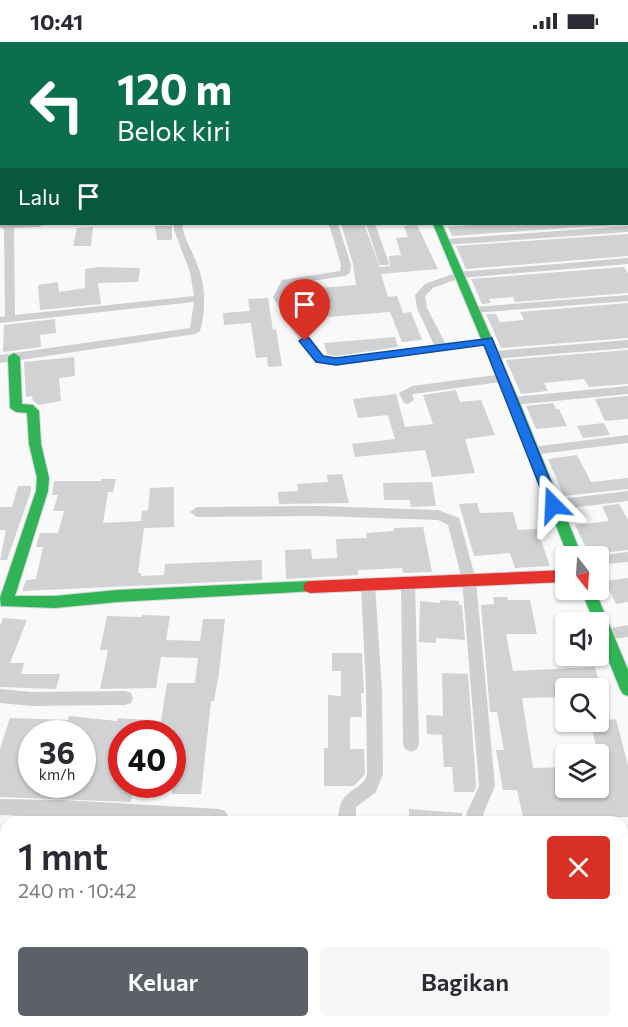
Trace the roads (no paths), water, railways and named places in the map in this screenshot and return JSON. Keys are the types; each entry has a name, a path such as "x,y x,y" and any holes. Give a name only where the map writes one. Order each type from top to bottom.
{"street":[{"path":"22,225 4,226 5,320 200,298"},
{"path":"0,359 192,333 196,328 200,298 191,264 180,242 178,225"},
{"path":"333,225 346,265 345,273 286,282 278,297 280,304 320,359 336,362 488,341"},
{"path":"370,225 384,263"},
{"path":"437,225 494,355 571,546"},
{"path":"445,242 628,230"},
{"path":"441,347 422,308 420,295 429,286 458,275 628,261"},
{"path":"474,310 628,298"},
{"path":"494,355 628,344"},
{"path":"14,357 16,408 29,408 33,411 35,444 43,485 6,602 55,602 117,596 555,576"},
{"path":"408,400 405,393 412,390 503,378"},
{"path":"513,401 628,390"},
{"path":"532,451 628,439"},
{"path":"553,505 628,496"},
{"path":"197,512 385,512 446,517 452,520 469,580 487,786 475,816"},
{"path":"609,559 628,557"},
{"path":"408,583 411,744"},
{"path":"347,816 348,805 357,795 370,788 374,783 375,774 374,691 368,585"},
{"path":"609,634 628,631"},
{"path":"609,642 628,689"},
{"path":"0,696 32,699 125,698"},
{"path":"0,807 197,816"}]}
